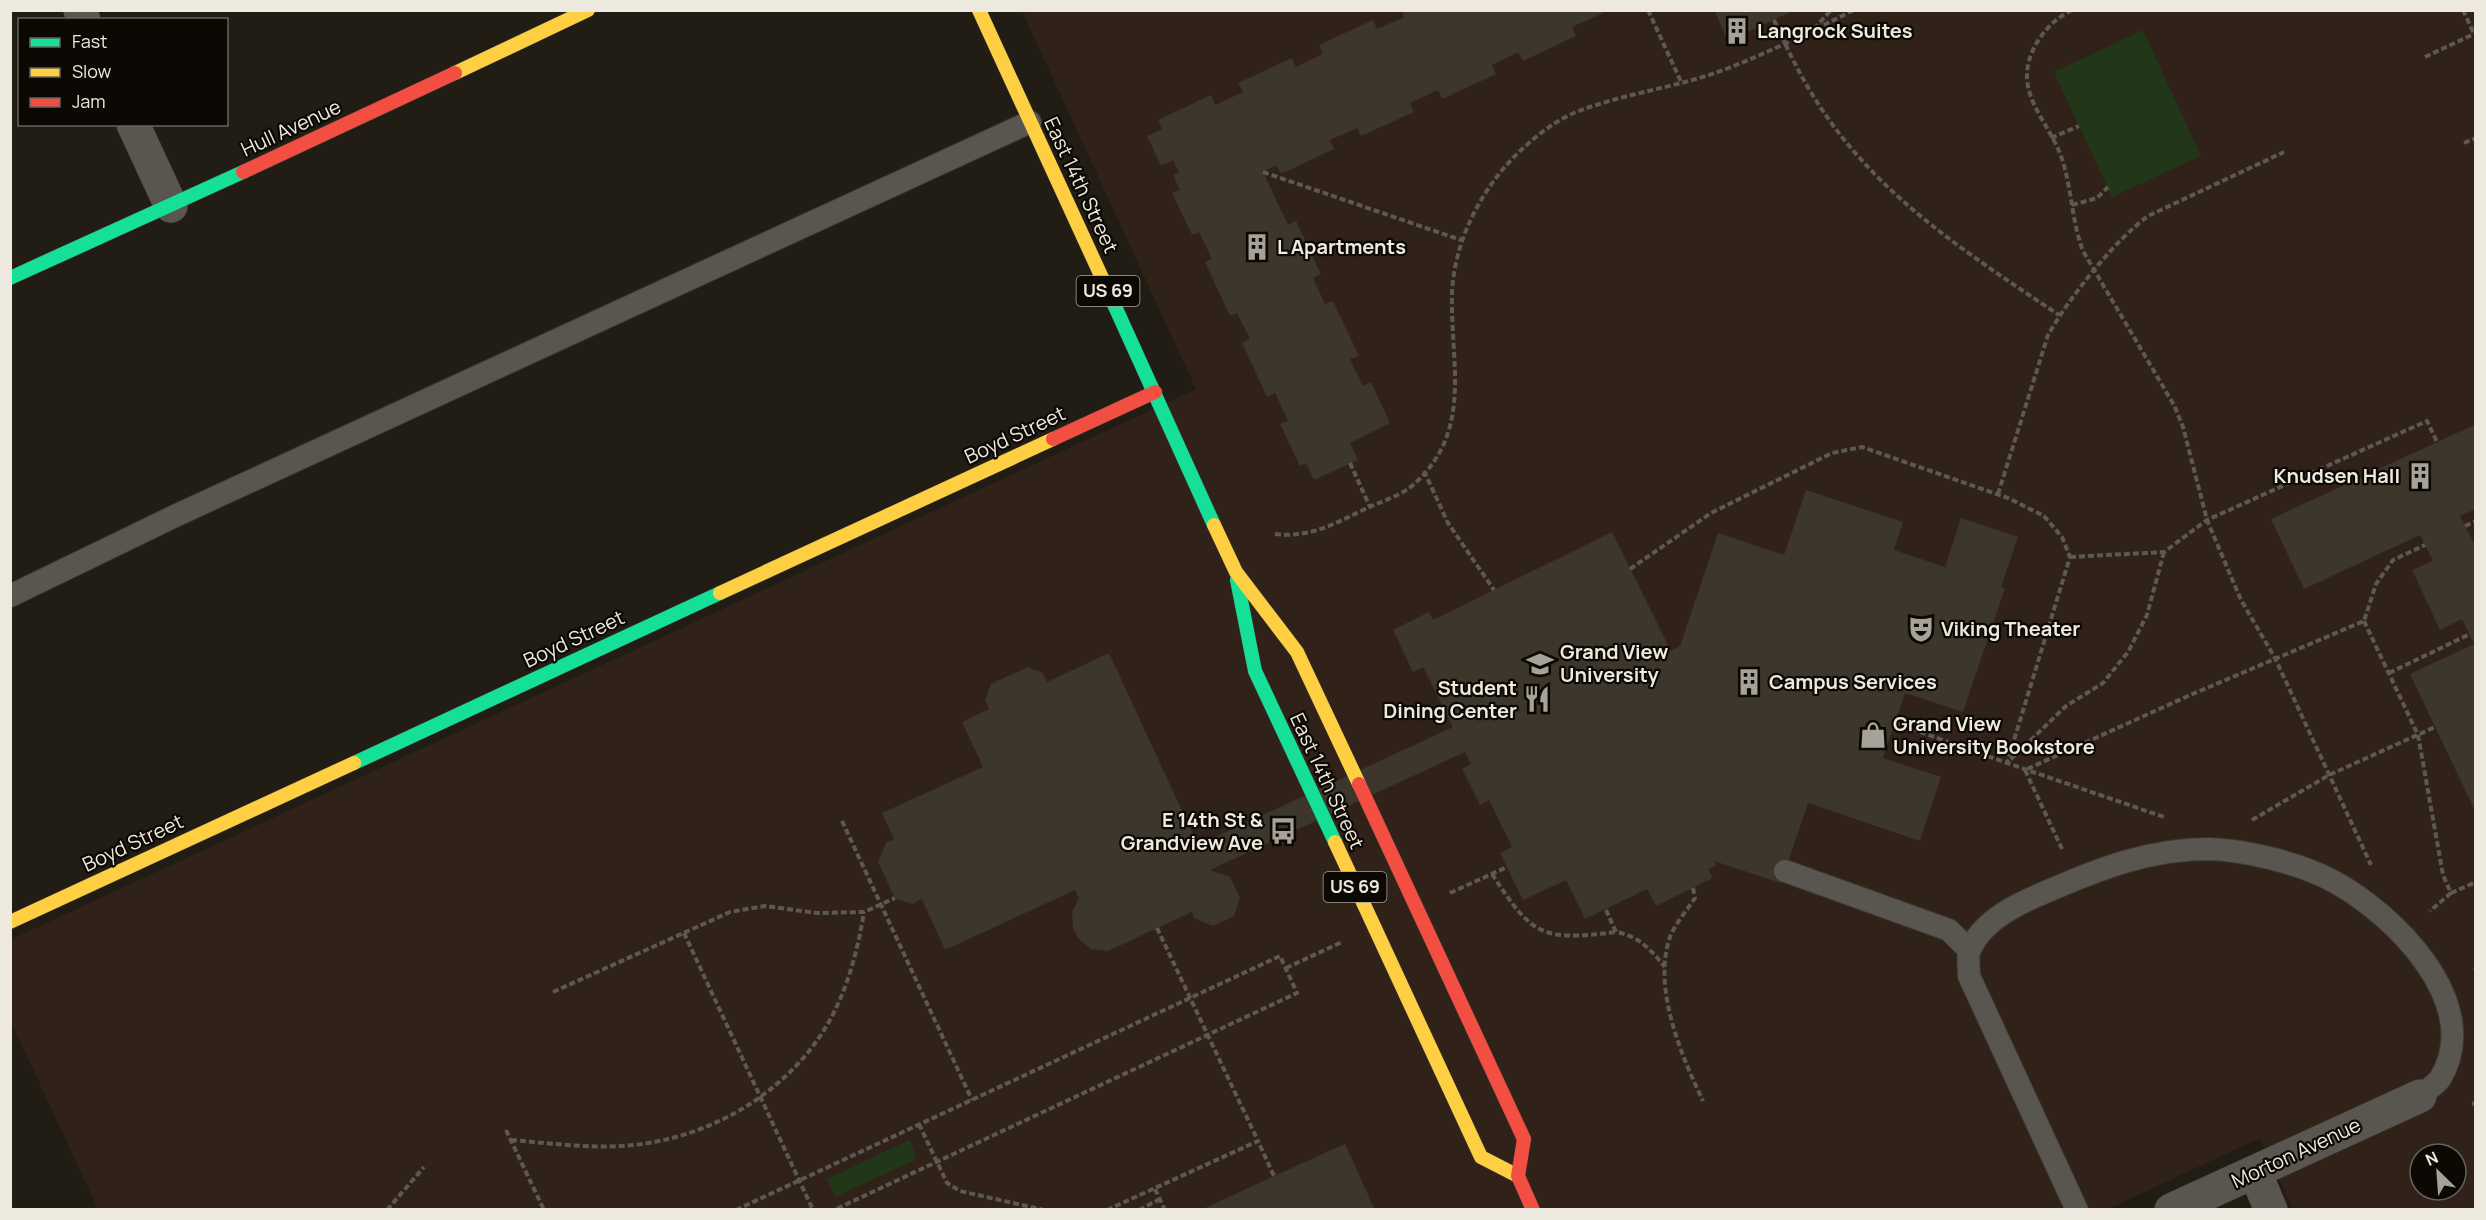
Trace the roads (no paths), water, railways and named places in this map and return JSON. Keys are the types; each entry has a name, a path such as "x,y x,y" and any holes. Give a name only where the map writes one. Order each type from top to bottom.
{"main road":[{"name":"Hull Avenue","path":"10,278 171,206 588,10"},
{"name":"East 14th Street","path":"979,10 1236,572 1297,652 1524,1139 1518,1176 1481,1157 1255,671 1236,572"},
{"name":"Boyd Street","path":"10,922 1155,392"},
{"path":"1518,1176 1533,1209"}],"street":[{"path":"134,126 171,206"},
{"name":"Morton Avenue","path":"2171,1209 2420,1096"},
{"path":"2254,1172 2271,1209"}],"lane":[{"path":"10,596 177,514 1030,122"},
{"path":"2077,1209 1969,976 1969,950 1991,921 2026,900 2108,865 2156,852 2210,849 2277,860 2330,879 2382,911 2423,951 2453,997 2459,1031 2454,1056 2440,1079 2420,1096"},
{"path":"1785,871 1949,930 1969,950"}],"place":[{"name":"Langrock Suites","path":"1737,31"},
{"name":"L Apartments","path":"1257,247"},
{"name":"Knudsen Hall","path":"2420,476"},
{"name":"Viking Theater","path":"1921,629"},
{"name":"Grand View University","path":"1540,664"},
{"name":"Campus Services","path":"1749,682"},
{"name":"Student Dining Center","path":"1537,699"},
{"name":"Grand View University Bookstore","path":"1873,735"},
{"name":"E 14th St & Grandview Ave","path":"1283,831"}]}
